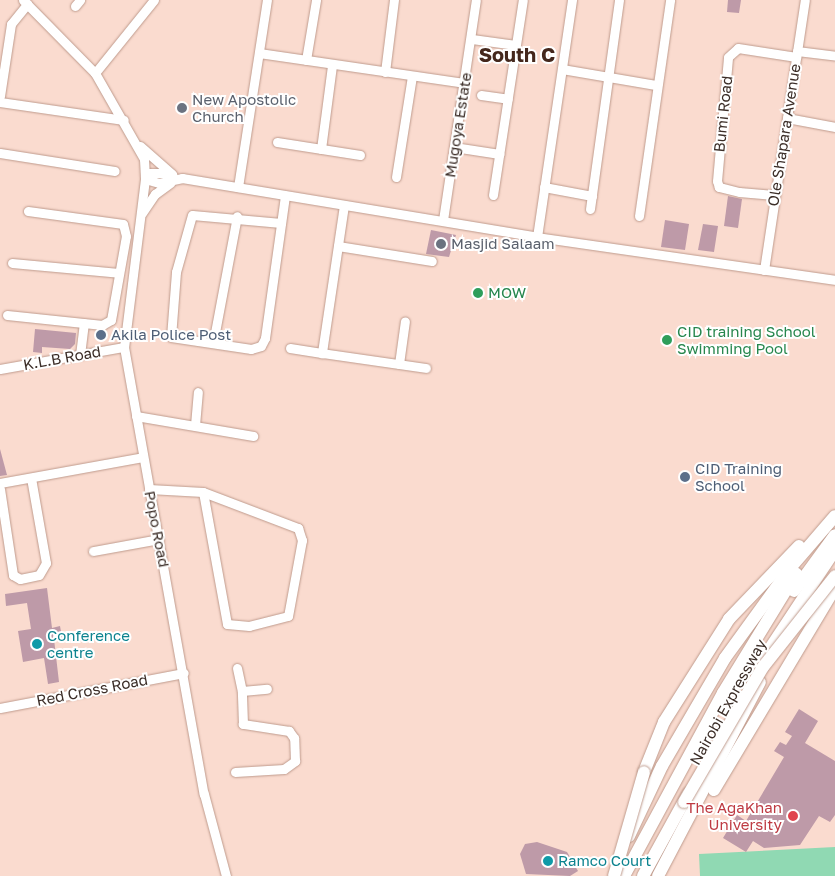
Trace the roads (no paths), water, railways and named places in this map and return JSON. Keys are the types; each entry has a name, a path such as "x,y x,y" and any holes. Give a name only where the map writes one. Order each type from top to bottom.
{"highway":[{"path":"613,876 644,772 664,722 729,619 835,511"},
{"path":"613,876 662,766 725,658 835,516"},
{"path":"624,876 767,618 835,525"},
{"name":"Nairobi Expressway","path":"634,876 761,642 835,535"},
{"name":"Nairobi Expressway","path":"643,876 764,653 835,550"},
{"path":"658,876 791,621 835,561"},
{"path":"684,802 763,667 835,576"},
{"path":"691,813 712,794 835,588"}],"street":[{"path":"95,73 154,0"},
{"path":"238,188 267,0"},
{"path":"306,60 316,0"},
{"path":"385,72 394,0"},
{"name":"Mugoya Estate","path":"443,220 472,39 476,0"},
{"path":"493,195 524,0"},
{"path":"537,237 572,0"},
{"path":"590,209 619,0"},
{"path":"639,216 656,85 670,0"},
{"name":"Ole Shapara Avenue","path":"764,270 805,0"},
{"path":"0,96 11,24 25,2 95,73 138,144 172,178"},
{"path":"472,39 516,45"},
{"name":"Bumi Road","path":"774,195 739,192 719,187 717,181 728,57 738,48 797,54"},
{"path":"259,54 306,60 332,66 464,83"},
{"path":"797,54 835,56"},
{"path":"321,149 332,66"},
{"path":"562,68 656,85"},
{"path":"396,178 412,76"},
{"path":"481,95 508,99"},
{"path":"0,102 124,120"},
{"path":"786,118 835,127"},
{"path":"277,142 360,155"},
{"path":"138,144 146,176 182,178 537,237 835,280"},
{"path":"454,147 499,154"},
{"path":"0,153 115,171"},
{"name":"Popo Road","path":"146,176 124,347 184,673 204,794 226,876"},
{"path":"139,219 155,194 172,178"},
{"path":"544,187 592,196"},
{"path":"281,223 237,216 192,215 176,272 171,337 251,348 264,342 281,223 285,195"},
{"path":"322,353 344,205"},
{"path":"7,315 84,323 109,323 126,236 123,224 116,219 28,211"},
{"path":"213,343 237,216"},
{"path":"338,246 432,261"},
{"path":"12,263 119,273"},
{"path":"398,364 405,321"},
{"path":"80,355 84,323"},
{"name":"K.L.B Road","path":"0,369 124,347"},
{"path":"290,348 426,368"},
{"path":"195,425 198,392"},
{"path":"136,416 253,436"},
{"path":"0,483 143,457"},
{"path":"0,489 13,575 20,579 39,575 46,563 31,478"},
{"path":"149,489 203,492 300,530 301,547 288,616 249,626 228,624 203,492"},
{"path":"93,551 159,539"},
{"path":"236,772 284,769 296,755 289,731 243,724 242,690 237,668"},
{"name":"Red Cross Road","path":"0,708 184,673"},
{"path":"242,690 267,689"}],"place":[{"name":"New Apostolic Church","path":"182,108"},
{"name":"Masjid Salaam","path":"441,244"},
{"name":"MOW","path":"478,293"},
{"name":"Akila Police Post","path":"101,335"},
{"name":"CID training School Swimming Pool","path":"667,340"},
{"name":"CID Training School","path":"685,477"},
{"name":"Conference centre","path":"37,644"},
{"name":"The AgaKhan University","path":"793,816"},
{"name":"Ramco Court","path":"548,861"}],"district":[{"name":"South C","path":"517,54"}]}
